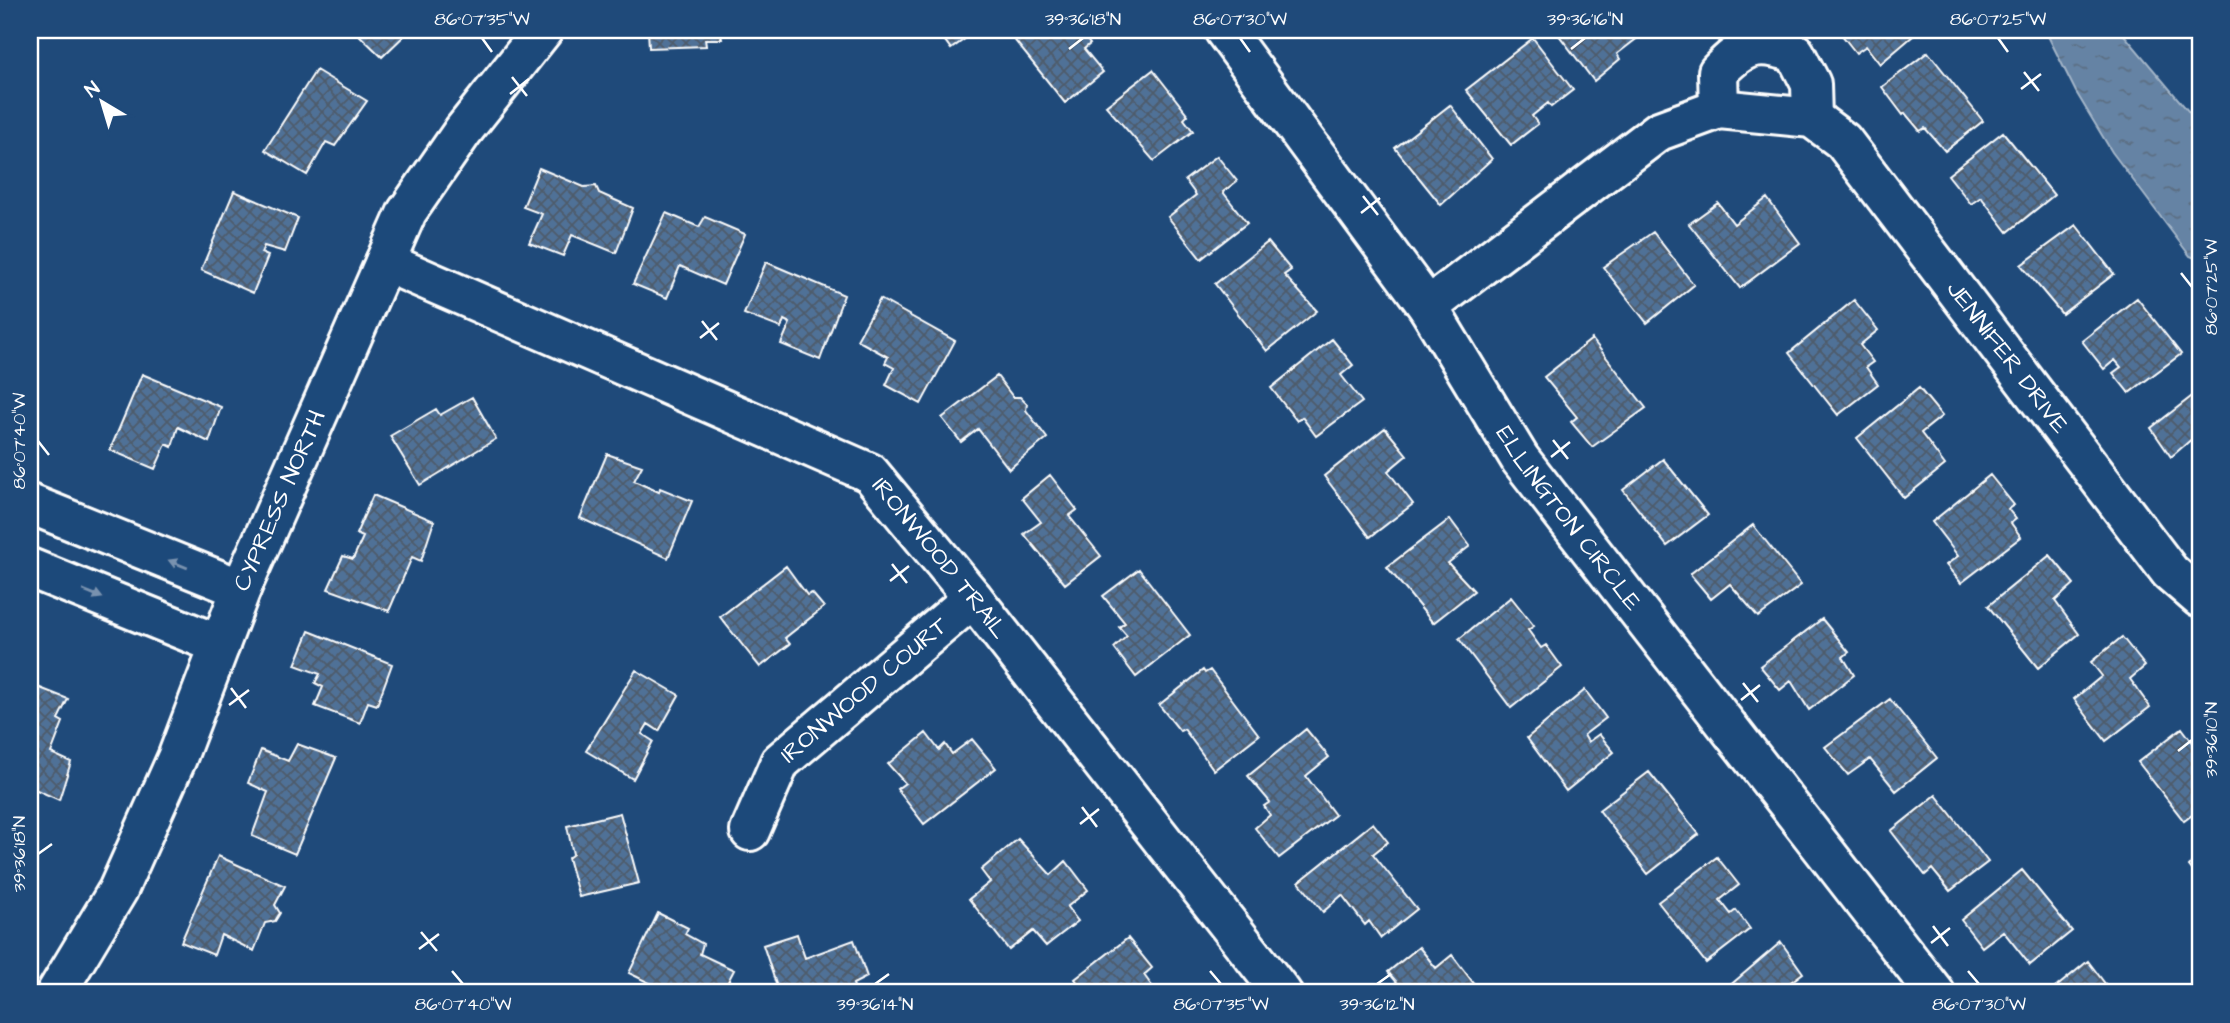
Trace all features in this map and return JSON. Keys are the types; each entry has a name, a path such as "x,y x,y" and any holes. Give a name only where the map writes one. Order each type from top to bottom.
{"street":[{"name":"CYPRESS NORTH","path":"56,993 118,890 177,758 241,589 407,212 463,131 543,30"},
{"name":"ELLINGTON CIRCLE","path":"1224,30 1428,307 1520,459 1935,993"},
{"path":"1428,307 1659,131 1719,109 1812,118 1811,84 1795,53 1768,44 1737,51 1718,72 1719,109"},
{"name":"JENNIFER DRIVE","path":"1812,118 1843,141 2169,572 2200,598"},
{"name":"IRONWOOD TRAIL","path":"385,262 870,473 973,598 1282,993"},
{"path":"30,504 241,589"},
{"path":"30,568 220,645"},
{"name":"IRONWOOD COURT","path":"750,831 780,762 973,598"}],"water":[{"path":"2045,30 2120,30 2200,125 2200,260 2190,256 2112,152 2076,92"}],"building":[{"path":"354,30 406,30 408,32 382,57"},
{"path":"648,30 720,30 722,39 705,39 706,46 649,48"},
{"path":"937,30 977,30 951,49"},
{"path":"1021,30 1079,30 1090,44 1084,49 1103,72 1065,103 1012,37"},
{"path":"1555,30 1648,30 1617,54 1620,59 1594,81"},
{"path":"1838,30 1920,30 1880,64 1866,46 1856,53"},
{"path":"1533,38 1573,90 1551,107 1548,103 1532,116 1538,124 1511,145 1466,90"},
{"path":"1928,52 1983,121 1945,151 1925,128 1920,131 1905,113 1903,115 1882,87"},
{"path":"316,70 367,101 335,146 326,142 307,175 265,150"},
{"path":"1153,70 1188,115 1184,119 1193,131 1154,161 1106,106"},
{"path":"1450,105 1492,159 1441,205 1395,148"},
{"path":"2003,132 2054,195 2008,232 1981,197 1971,204 1948,175"},
{"path":"1217,156 1237,181 1223,192 1247,223 1201,259 1168,217 1196,195 1185,180"},
{"path":"539,168 584,187 596,186 599,193 633,208 616,253 572,235 563,256 529,243 542,214 523,207"},
{"path":"234,191 298,218 285,252 264,246 261,253 268,256 253,293 201,270"},
{"path":"1767,198 1800,243 1740,288 1689,224 1718,203 1734,224"},
{"path":"666,213 699,227 705,217 745,234 723,285 680,266 667,298 633,284"},
{"path":"2076,225 2114,274 2062,314 2021,265"},
{"path":"1653,232 1694,285 1647,323 1603,267"},
{"path":"1268,242 1291,270 1284,275 1317,311 1267,351 1215,284"},
{"path":"766,262 844,295 820,360 781,344 790,323 784,320 781,328 744,314"},
{"path":"2137,298 2181,354 2129,393 2113,373 2121,367 2115,360 2104,369 2082,341"},
{"path":"880,299 955,341 921,404 886,385 894,368 885,363 888,357 857,340"},
{"path":"1854,300 1878,330 1860,345 1873,362 1866,367 1878,384 1838,415 1789,353"},
{"path":"1332,339 1353,365 1341,375 1362,402 1316,436 1302,417 1297,421 1271,388"},
{"path":"1592,339 1646,408 1592,447 1571,422 1577,417 1544,377"},
{"path":"142,374 221,407 209,442 178,427 172,447 166,444 155,469 110,450"},
{"path":"997,376 1013,397 1020,397 1027,404 1026,410 1047,438 1009,469 978,429 961,442 942,418"},
{"path":"1919,388 1942,416 1921,433 1945,465 1904,498 1857,438"},
{"path":"2200,390 2200,446 2194,437 2171,457 2151,428"},
{"path":"472,397 496,439 420,485 390,436 436,409 440,415"},
{"path":"1385,428 1407,455 1388,471 1413,504 1370,537 1324,476"},
{"path":"607,454 642,466 634,481 659,492 660,488 692,501 668,558 580,518"},
{"path":"1663,459 1708,515 1667,546 1623,490"},
{"path":"1050,475 1077,510 1069,516 1101,556 1065,584 1024,534 1041,522 1022,498"},
{"path":"1990,475 2014,505 2008,509 2016,519 2011,523 2021,537 1961,583 1946,565 1958,556 1932,522"},
{"path":"373,495 434,521 421,561 412,557 389,611 328,589 343,556 353,559 363,537 356,534"},
{"path":"1450,519 1470,546 1448,563 1474,591 1433,623 1387,567"},
{"path":"1753,525 1801,585 1758,617 1730,584 1711,599 1690,574"},
{"path":"2050,555 2074,584 2055,601 2079,634 2038,668 1988,606"},
{"path":"786,566 807,595 812,593 824,607 785,638 790,644 760,667 720,617"},
{"path":"1139,569 1190,635 1136,677 1114,648 1127,636 1119,627 1125,623 1103,596"},
{"path":"1511,597 1534,626 1528,630 1541,648 1546,645 1562,667 1511,708 1459,639"},
{"path":"1822,619 1849,652 1843,657 1854,675 1809,710 1791,681 1780,690 1760,666"},
{"path":"309,631 392,664 377,705 368,702 360,723 315,706 323,687 315,683 320,674 295,665"},
{"path":"2122,637 2145,666 2130,679 2150,707 2106,741 2074,699 2102,676 2091,662"},
{"path":"636,670 679,695 659,731 648,724 642,734 653,741 633,779 586,751"},
{"path":"1203,670 1205,673 1210,670 1259,735 1214,770 1184,729 1180,731 1159,705"},
{"path":"30,684 68,699 58,719 63,722 51,753 71,762 59,800 30,787"},
{"path":"1585,690 1606,718 1584,735 1588,742 1599,734 1614,752 1566,791 1527,738"},
{"path":"1890,699 1937,758 1896,791 1870,759 1848,775 1825,747"},
{"path":"2182,728 2200,752 2200,809 2184,821 2138,762"},
{"path":"1306,729 1329,757 1306,776 1335,815 1279,858 1255,828 1270,815 1264,806 1270,802 1248,776"},
{"path":"926,733 939,750 945,744 952,754 972,739 996,768 924,824 897,789 905,783 888,764"},
{"path":"297,744 336,758 295,854 252,836 268,792 248,783 261,750 288,761"},
{"path":"1649,772 1699,834 1648,874 1599,810"},
{"path":"1936,795 1988,862 1950,891 1932,869 1925,875 1891,831"},
{"path":"620,813 639,883 579,897 568,858 573,854 567,826"},
{"path":"1373,823 1388,842 1373,854 1417,909 1381,938 1369,921 1365,925 1342,895 1323,912 1299,882"},
{"path":"1018,839 1051,875 1066,861 1088,890 1067,907 1078,921 1046,946 1033,931 1009,950 969,899 990,882 981,870"},
{"path":"2200,854 2200,880 2189,866"},
{"path":"218,856 285,886 275,905 280,913 275,921 265,923 254,951 221,935 214,955 181,942"},
{"path":"1717,857 1739,885 1720,900 1731,914 1736,910 1750,929 1706,963 1658,902"},
{"path":"2022,870 2072,931 2030,965 2003,931 1982,947 1961,920"},
{"path":"658,913 688,928 685,934 703,944 700,954 734,970 722,993 670,993 629,973"},
{"path":"797,934 805,958 854,940 867,977 853,984 856,993 779,993 763,945"},
{"path":"1128,938 1152,968 1144,975 1157,993 1086,993 1075,979"},
{"path":"1781,942 1803,973 1784,987 1789,993 1721,993"},
{"path":"1419,947 1436,968 1452,955 1481,993 1406,993 1388,972"},
{"path":"2088,961 2112,993 2049,993"}]}
